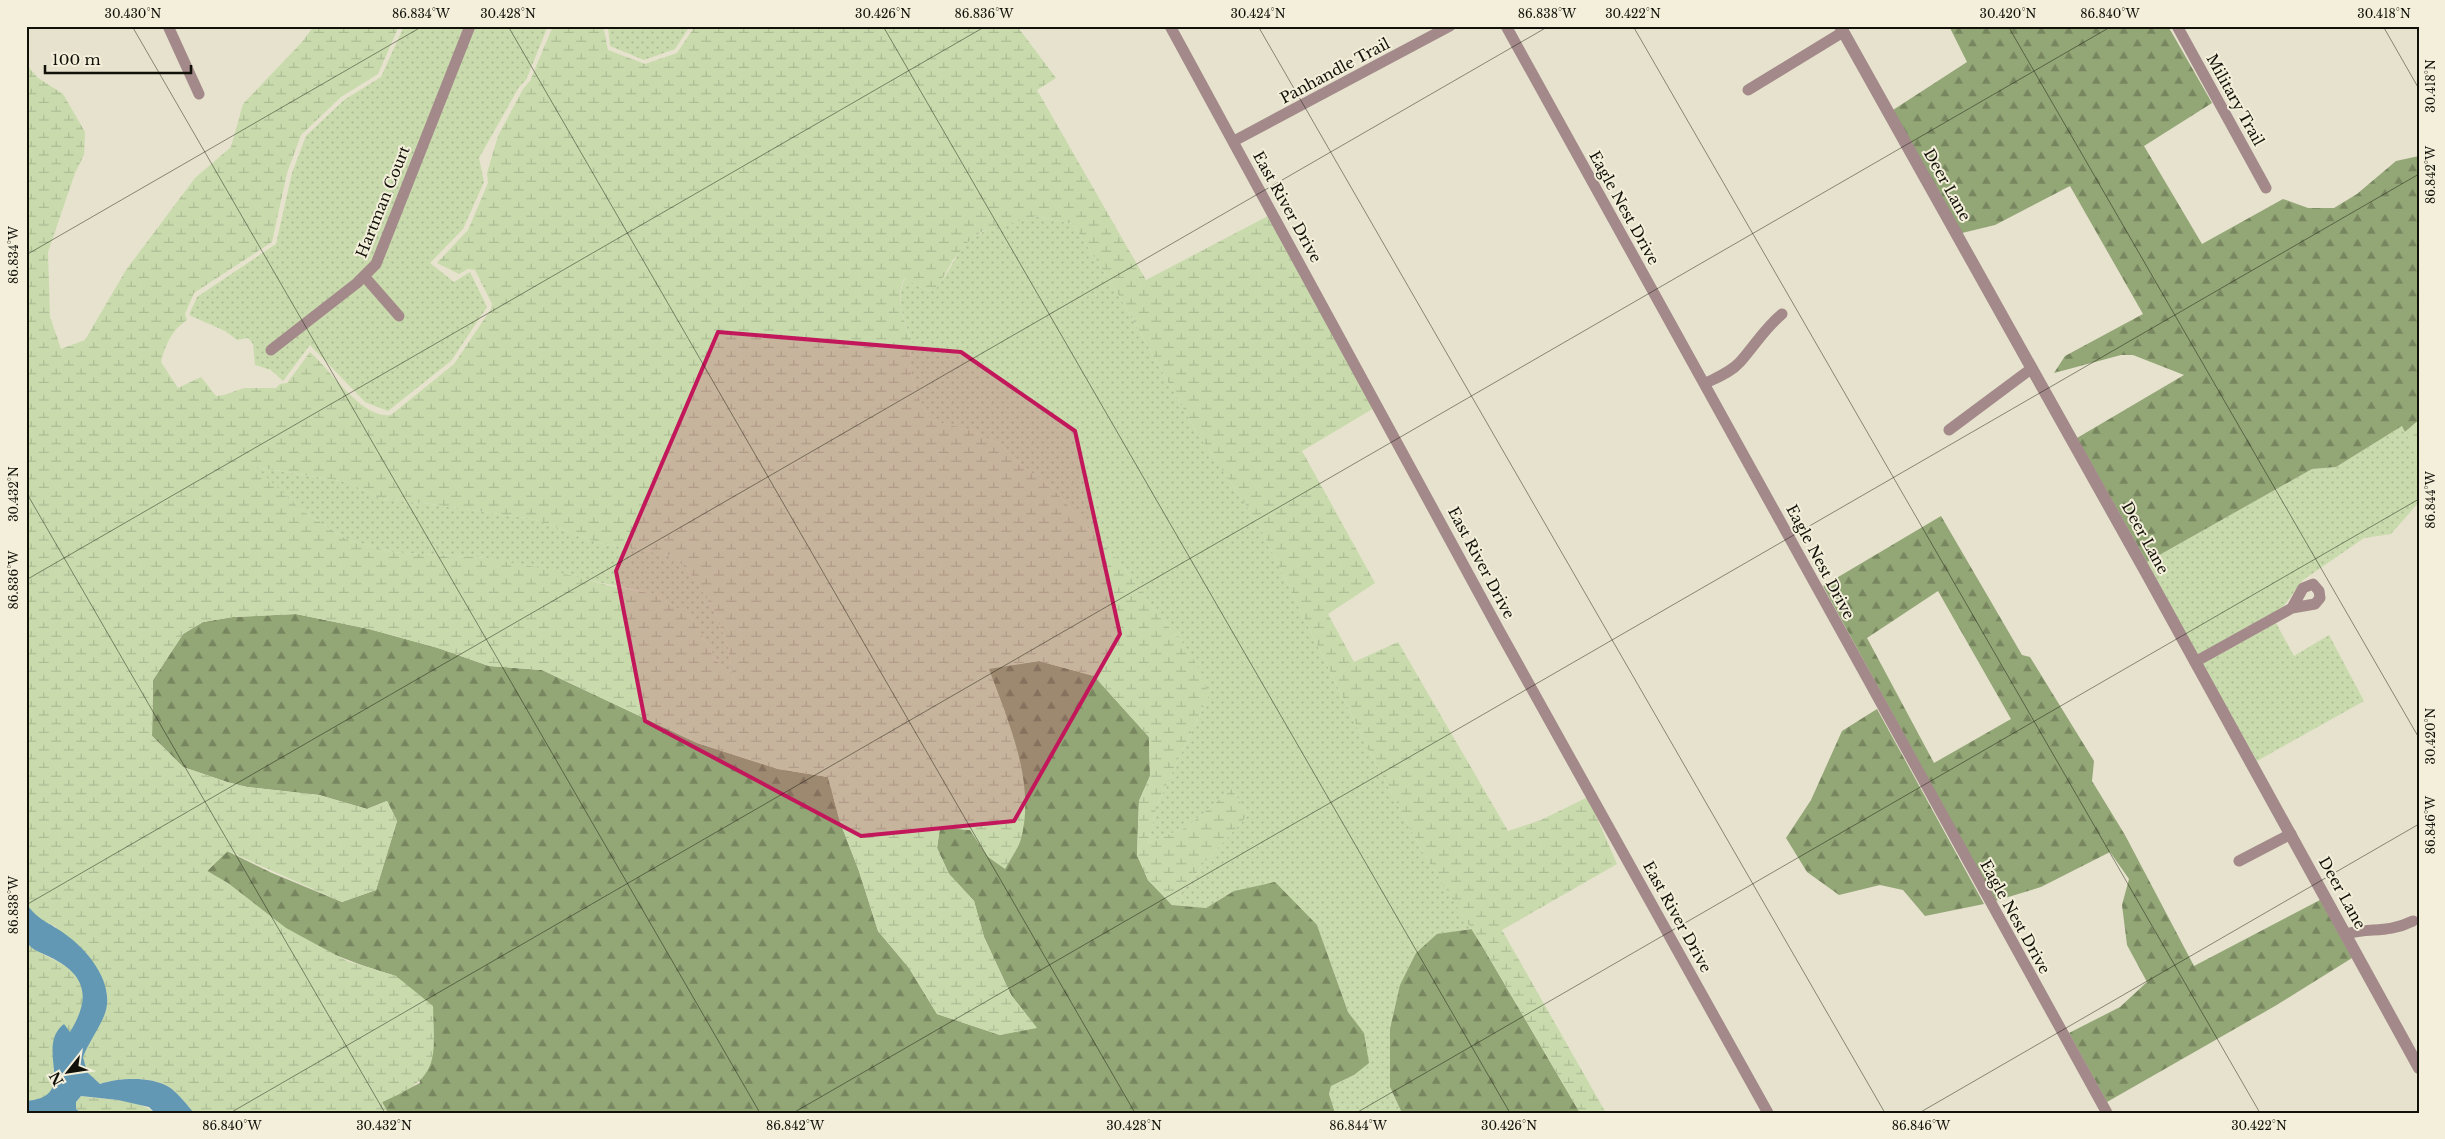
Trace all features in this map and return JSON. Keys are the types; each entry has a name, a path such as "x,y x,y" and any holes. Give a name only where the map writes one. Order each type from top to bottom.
{"street":[{"path":"168,26 199,94"},
{"name":"Hartman Court","path":"271,350 364,276 376,264 470,26"},
{"name":"East River Drive","path":"1170,26 1500,632 1555,727 1768,1113"},
{"name":"Panhandle Trail","path":"1234,141 1450,26"},
{"name":"Eagle Nest Drive","path":"1506,26 1620,233 1706,383 1942,817 2107,1113"},
{"name":"Military Trail","path":"2177,26 2266,188"},
{"path":"1748,90 1842,29"},
{"name":"Deer Lane","path":"1842,29 2291,834 2419,1068"},
{"path":"364,276 398,316"},
{"path":"1706,383 1725,374 1740,362 1766,327 1782,314"},
{"path":"1949,430 2031,369"},
{"path":"2195,662 2292,608"},
{"path":"2239,861 2291,834"},
{"path":"2346,934 2360,930 2388,930 2413,921"}],"highlighted area":[{"path":"718,332 961,352 1075,431 1120,634 1014,821 861,836 645,721 616,571"}],"green space":[{"path":"314,26 399,26 378,74 341,97 301,135 287,173 272,242 194,293 185,314 187,320 181,324 170,338 161,362 178,388 201,377 216,396 244,388 276,388 280,384 287,383 310,352 358,402 369,410 391,415 454,364 491,309 492,304 475,270 468,269 459,274 437,263 468,230 488,183 487,173 498,136 523,89 530,81 553,26 603,26 608,50 645,64 677,53 695,26 1017,26 1056,78 1037,90 1146,280 1268,216 1374,408 1302,451 1375,583 1328,614 1354,662 1398,642 1508,831 1541,820 1588,797 1617,864 1502,930 1606,1113 1580,1113 1484,949 1422,851 1365,743 1258,523 1199,436 1118,294 1073,224 1036,216 981,232 967,243 953,260 938,287 929,291 904,279 901,287 900,303 913,344 910,353 911,372 917,393 930,420 969,430 1000,444 1019,463 1053,489 1121,564 1154,610 1185,646 1204,677 1208,697 1157,805 1148,843 1187,827 1232,789 1248,815 1204,863 1172,905 1148,880 1137,855 1139,801 1150,776 1149,737 1094,676 1039,661 989,669 1018,752 1025,795 1025,817 1021,839 1005,869 988,857 970,830 940,828 937,848 949,874 974,901 984,937 1011,995 1037,1028 1000,1035 937,1014 909,968 878,931 859,871 840,822 828,777 778,769 697,743 542,670 489,666 438,648 369,629 296,614 233,617 203,622 183,634 153,680 152,736 183,767 247,787 319,795 367,809 387,801 397,821 376,890 342,902 228,851 207,871 228,883 286,928 347,961 396,976 433,1006 433,1055 430,1066 424,1076 414,1085 382,1102 388,1113 194,1113 176,1092 162,1083 135,1079 116,1080 100,1084 87,1072 82,1057 104,1015 56,927 36,917 26,903 26,64 38,78 63,94 85,132 84,155 75,173 48,252 50,317 61,349 85,340 126,270 195,178 231,147 243,104 302,42","holes":["256,467 347,482 381,499 533,519 599,543 674,556 694,578 713,609 727,643 734,681 718,662 690,616 654,594 611,586 546,569 486,558 391,552 346,539 301,510"]},
{"path":"404,26 548,26 526,80 519,87 479,158 484,182 463,229 430,263 454,282 470,272 487,307 451,361 388,411 365,402 310,345 283,381 271,370 255,365 253,344 248,338 237,340 225,331 189,315 197,297 276,244 292,173 306,136 344,100 381,77"},
{"path":"608,26 690,26 675,49 644,60 610,46"},
{"path":"1949,26 2168,26 2212,103 2144,146 2202,244 2283,199 2308,208 2334,208 2357,194 2396,161 2419,156 2419,420 2405,432 2402,426 2336,467 2312,469 2147,562 2077,438 2184,375 2133,355 2121,355 2054,373 2065,356 2143,314 2070,186 1995,225 1962,233 1893,110 1967,62"},
{"path":"1036,216 1073,224 1118,294 1199,436 1258,523 1365,743 1422,851 1472,929 1461,930 1390,1029 1390,1087 1402,1113 1335,1113 1329,1094 1331,1086 1354,1075 1364,1034 1348,1012 1317,925 1234,891 1206,908 1172,905 1204,863 1248,815 1232,789 1187,827 1148,843 1157,805 1208,697 1185,646 1154,610 1121,564 1053,489 1019,463 1000,444 969,430 930,420 921,403 911,372 910,353 913,344 902,311 900,295 905,279 929,291 941,282 957,255 974,237 1000,225"},
{"path":"2419,420 2419,456 2405,432"},
{"path":"2402,426 2419,456 2419,502 2391,534 2364,538 2303,580 2283,607 2197,655 2147,562 2312,469 2336,467"},
{"path":"255,467 347,482 381,499 533,519 599,543 674,556 694,578 713,609 727,643 734,682 718,662 690,616 654,594 486,558 391,552 346,539 301,510"},
{"path":"1941,516 2022,655 2030,657 2094,761 2092,781 2125,835 2194,966 2320,900 2352,958 2275,1006 2107,1102 2069,1033 2120,1007 2147,982 2127,945 2122,905 2129,879 2110,852 2041,887 1995,901 1823,586","holes":["1938,591 2011,719 1934,763 1867,638"]},
{"path":"296,614 369,629 438,648 489,666 542,670 697,743 778,769 828,777 840,822 859,871 878,931 909,968 937,1014 1000,1035 1036,1027 1011,995 984,937 974,901 949,874 937,848 940,827 970,830 988,857 1005,712 988,668 1039,661 1094,676 1149,737 1150,776 1139,801 1137,855 1148,880 1172,905 1206,908 1234,891 1275,882 1317,925 1348,1012 1364,1033 1369,1063 1354,1075 1331,1086 1329,1094 1335,1113 388,1113 382,1102 420,1083 396,976 352,962 297,936 207,871 227,851 272,873 342,902 376,890 397,821 387,801 367,809 319,795 247,787 227,782 183,767 152,736 153,680 183,634 203,622 233,617"},
{"path":"2276,623 2294,656 2329,635 2364,701 2257,761 2202,664"},
{"path":"1877,709 1984,904 1925,916 1903,890 1880,885 1839,895 1807,872 1786,838 1811,800 1842,731"},
{"path":"1472,929 1580,1113 1402,1113 1390,1087 1390,1029 1400,985 1416,953 1437,934"},
{"path":"26,941 40,952 71,970 82,985 84,994 80,1014 54,1066 55,1082 53,1089 48,1095 26,1101"},
{"path":"81,1096 130,1102 148,1108 155,1113 81,1113 76,1109 76,1102"}],"water":[{"path":"26,903 39,918 65,934 83,949 98,969 107,992 104,1016 83,1057 87,1072 100,1084 116,1080 134,1079 161,1083 176,1092 194,1113 155,1113 149,1107 118,1100 81,1096 76,1102 76,1109 81,1113 26,1113 26,1101 42,1098 51,1091 54,1081 53,1046 56,1034 64,1024 70,1032 77,1020 83,998 82,988 72,972 62,964 34,949 27,942 25,929"}]}
